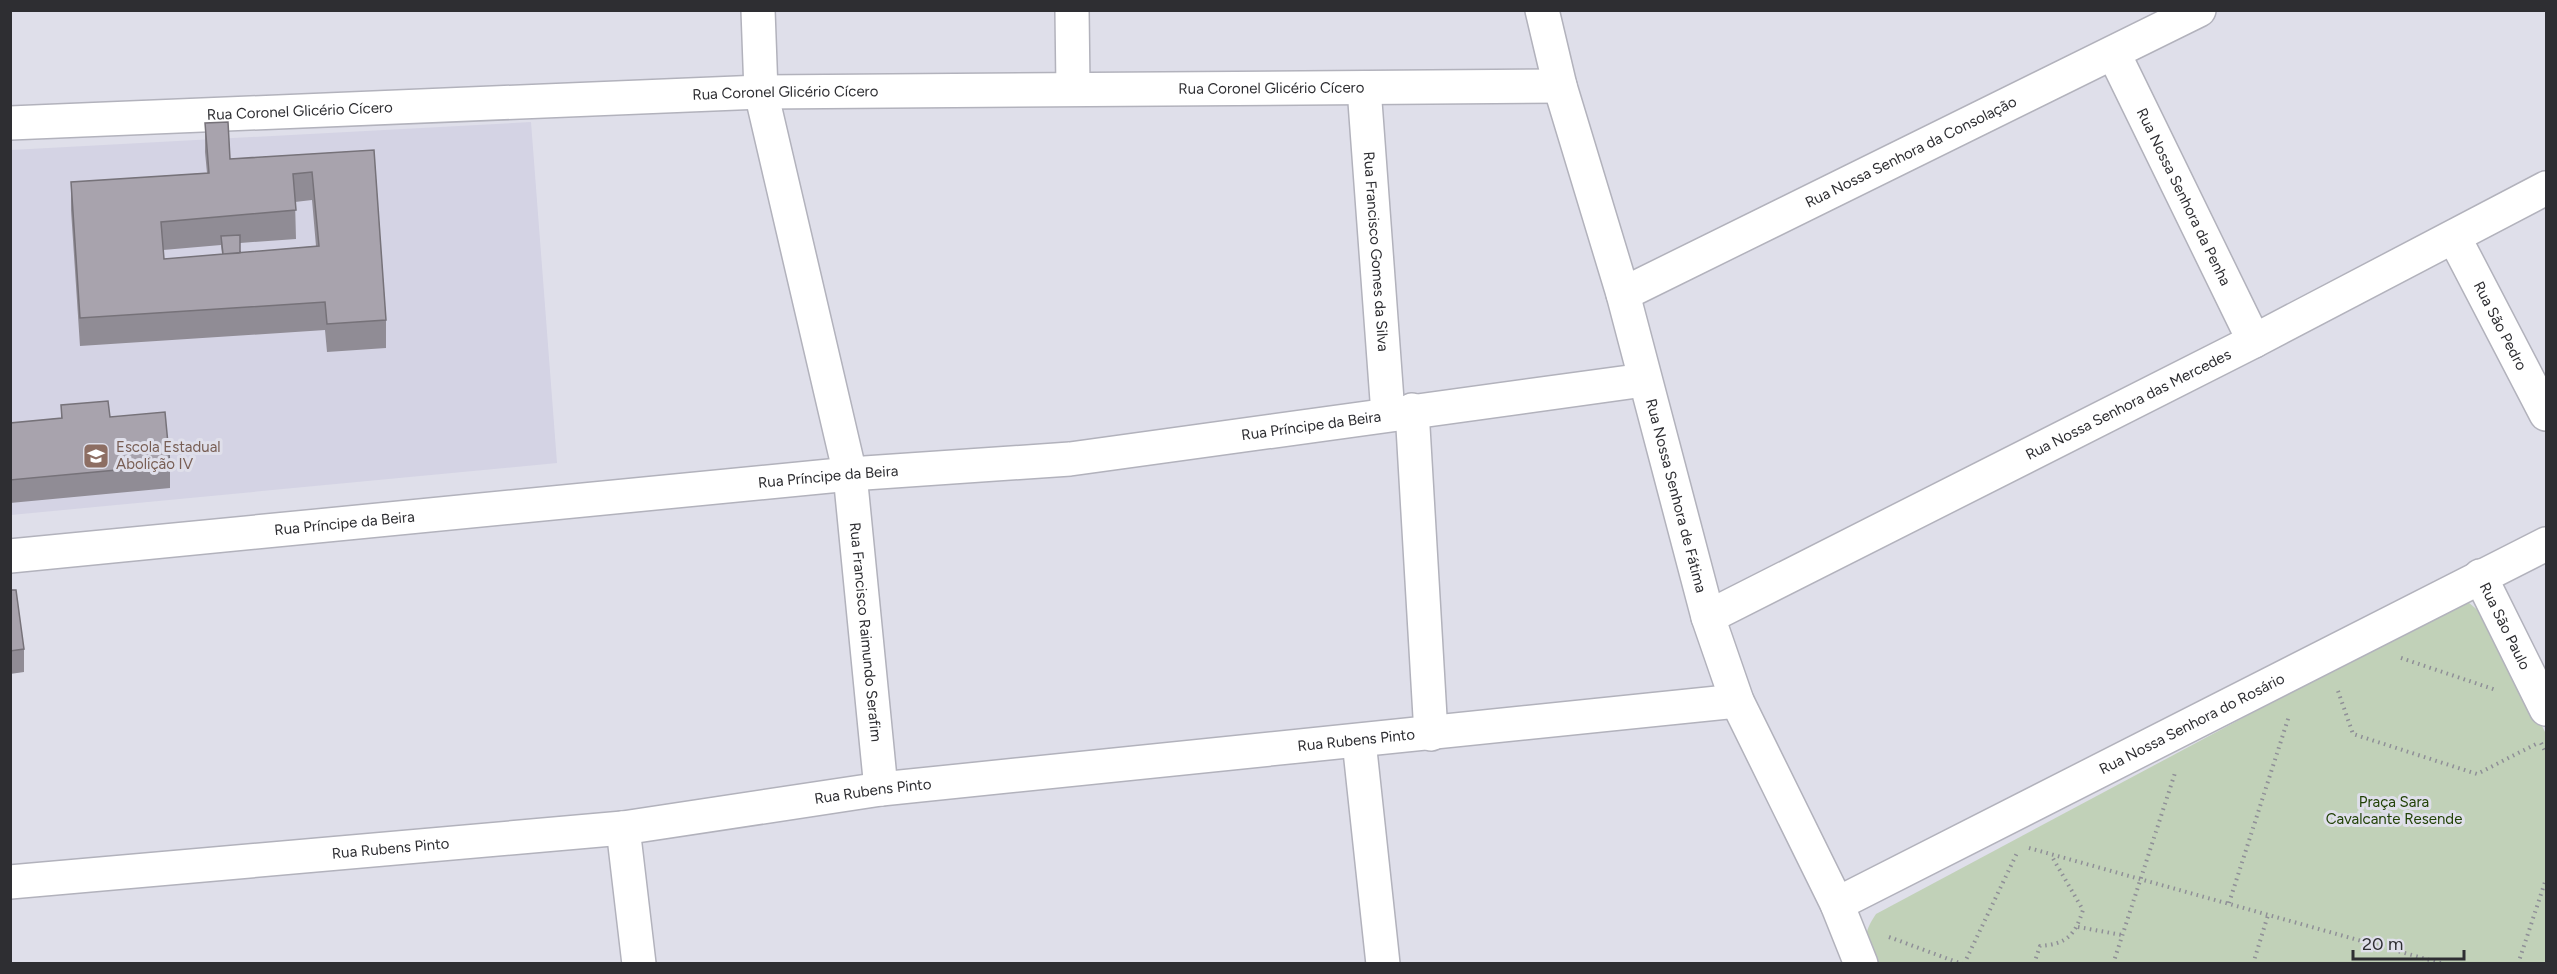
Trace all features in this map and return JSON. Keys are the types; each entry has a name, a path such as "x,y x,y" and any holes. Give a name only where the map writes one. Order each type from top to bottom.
{"street":[{"name":"Rua Francisco Raimundo Serafim","path":"758,10 761,93 850,474 881,789"},
{"path":"1072,10 1073,88"},
{"name":"Rua Nossa Senhora de Fátima","path":"1542,10 1560,86 1623,294 1708,618 1737,701 1837,904 1861,963"},
{"name":"Rua Nossa Senhora da Consolação","path":"1623,294 2114,54 2199,10"},
{"name":"Rua Nossa Senhora da Penha","path":"2114,54 2254,341"},
{"name":"Rua Coronel Glicério Cícero","path":"10,123 761,93 1073,88 1560,86"},
{"name":"Rua Francisco Gomes da Silva","path":"1364,88 1400,412 1431,734"},
{"name":"Rua Nossa Senhora das Mercedes","path":"1708,618 2254,341 2547,188"},
{"name":"Rua São Pedro","path":"2454,237 2547,414"},
{"name":"Rua Príncipe da Beira","path":"10,556 850,474 1070,459 1644,380"},
{"name":"Rua Nossa Senhora do Rosário","path":"1837,904 2547,544"},
{"name":"Rua São Paulo","path":"2480,576 2542,721"},
{"name":"Rua Rubens Pinto","path":"10,882 623,828 881,789 1737,701"},
{"path":"1359,741 1383,963"},
{"path":"623,828 639,963"}],"path":[{"path":"2395,656 2497,690"},
{"path":"2338,690 2353,734 2477,774 2541,742"},
{"path":"2229,903 2290,712"},
{"path":"2542,721 2541,742 2547,753"},
{"path":"2113,963 2175,772"},
{"path":"2011,851 2032,840"},
{"path":"2021,845 2444,963"},
{"path":"1885,935 1963,963 2021,845"},
{"path":"2034,963 2040,946 2053,945 2067,940 2078,927 2083,910 2050,854"},
{"path":"2518,963 2547,879"},
{"path":"2253,963 2268,915"},
{"path":"2078,927 2122,935"}],"shaded area":[{"path":"531,122 557,463 11,515 11,150"}],"green space":[{"name":"Praça Sara Cavalcante Resende","path":"2468,602 2481,613 2496,634 2546,734 2546,963 1875,964 1866,938 1868,927 1876,914 2456,604"}],"building":[{"path":"228,122 230,159 374,150 386,320 327,324 325,302 80,318 71,182 209,173 205,123","holes":["312,172 319,246 164,259 161,222 296,210 293,174"]},
{"path":"240,235 240,253 223,254 221,236"},
{"path":"108,401 110,417 165,412 170,465 10,480 10,423 62,418 61,405"},
{"path":"10,590 16,590 24,649 10,651"}],"place":[{"name":"Escola Estadual Abolição IV","path":"96,456"}]}
